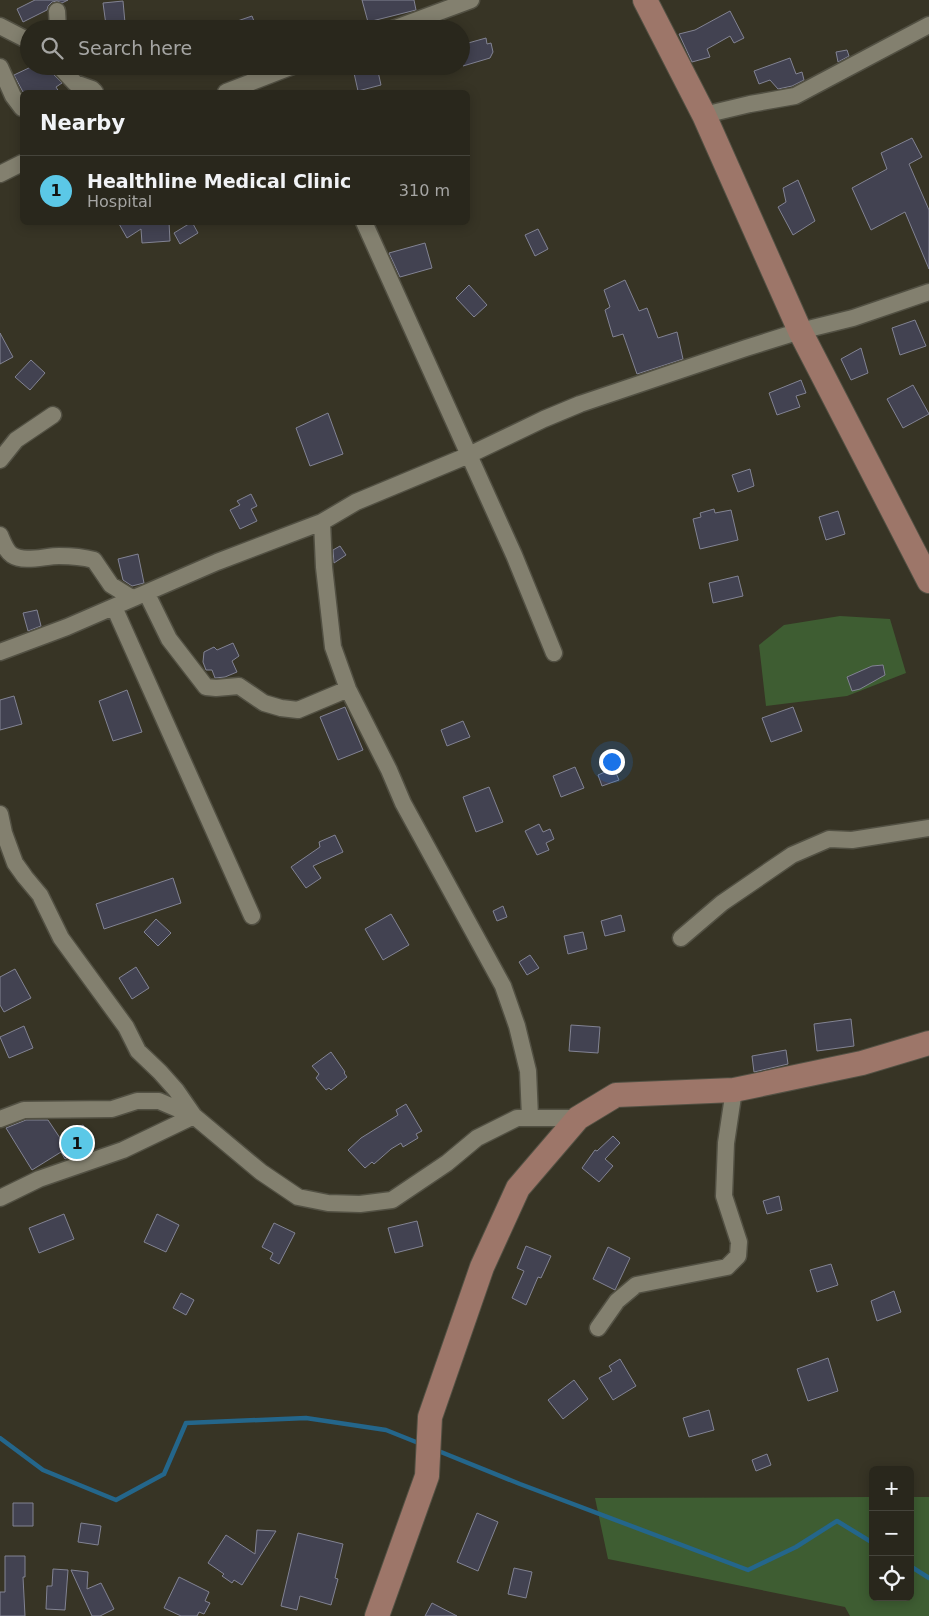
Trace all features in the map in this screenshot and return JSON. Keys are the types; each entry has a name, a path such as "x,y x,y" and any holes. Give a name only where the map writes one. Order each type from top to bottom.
{"main road":[{"path":"645,0 704,115 800,331 929,581"},
{"path":"378,1616 427,1476 430,1417 482,1266 518,1188 578,1118 616,1095 734,1090 862,1063 929,1043"}],"street":[{"path":"410,20 436,6 471,0"},
{"path":"57,11 58,20"},
{"path":"704,115 795,96 929,25"},
{"path":"0,26 20,36"},
{"path":"0,68 12,96 20,106"},
{"path":"68,75 75,83 93,90"},
{"path":"231,90 270,75"},
{"path":"0,174 20,164"},
{"path":"365,225 518,563 554,653"},
{"path":"0,652 67,628 217,562 322,522 356,502 469,455 580,404 800,331 853,318 929,292"},
{"path":"0,460 16,440 53,415"},
{"path":"322,522 324,568 333,647 348,689 389,770 403,803 503,986 517,1026 528,1071 530,1116"},
{"path":"0,535 8,551 22,559 61,556 84,557 94,560 110,585 139,596 206,687 239,686 264,703 298,710 348,689"},
{"path":"114,607 252,916"},
{"path":"0,814 15,863 24,877 40,895 61,938 126,1027 138,1051 176,1090 194,1116 261,1172 298,1197 328,1203 360,1204 392,1200 447,1163 477,1138 518,1118 530,1116 578,1118"},
{"path":"681,938 722,903 792,855 829,839 852,840 929,828"},
{"path":"598,1328 617,1301 636,1285 727,1266 738,1256 739,1242 724,1196 726,1143 734,1090"},
{"path":"0,1120 24,1110 112,1109 137,1101 159,1101 194,1116"},
{"path":"0,1198 39,1179 123,1150 194,1116"}],"green space":[{"path":"840,616 890,619 906,673 847,696 766,706 759,645 784,625"},
{"path":"869,1497 869,1601 914,1601 914,1497 929,1497 929,1616 850,1616 845,1607 608,1559 595,1498"}],"building":[{"path":"35,0 68,0 62,3 52,2 47,10 27,20 22,20 17,9"},
{"path":"362,0 414,0 416,10 376,20 367,20"},
{"path":"123,1 125,20 105,20 103,3"},
{"path":"730,11 744,38 734,43 730,36 707,49 710,57 692,62 679,34 695,30"},
{"path":"252,16 254,20 240,20"},
{"path":"486,38 487,44 491,43 493,52 490,58 470,64 470,42"},
{"path":"847,50 849,56 838,62 836,52"},
{"path":"790,58 796,74 802,72 804,80 792,86 778,89 770,80 759,84 754,71"},
{"path":"20,72 20,75 54,75 62,83 56,87 58,90 22,90 14,75"},
{"path":"354,75 379,75 381,85 358,90"},
{"path":"912,138 922,157 909,164 929,210 929,269 905,212 871,230 852,188 887,169 881,153"},
{"path":"798,180 815,221 793,235 778,207 786,202 783,188"},
{"path":"120,225 169,225 170,241 142,243 141,229 127,238"},
{"path":"187,225 194,225 198,233 180,244 174,233"},
{"path":"538,229 548,249 535,256 525,235"},
{"path":"425,243 432,268 400,277 389,253"},
{"path":"625,280 639,311 647,308 658,338 677,332 683,359 637,374 623,334 613,337 605,310 610,307 604,290"},
{"path":"469,285 487,305 474,317 456,298"},
{"path":"915,320 926,346 900,355 892,328"},
{"path":"0,333 13,357 0,364"},
{"path":"861,348 868,373 851,380 841,359"},
{"path":"31,360 45,373 30,390 15,377"},
{"path":"801,380 806,393 796,396 800,407 777,415 769,393"},
{"path":"913,385 929,414 903,428 887,399"},
{"path":"328,413 343,454 310,466 296,428"},
{"path":"750,469 754,486 738,492 732,475"},
{"path":"251,494 257,506 251,509 257,521 240,529 230,510 240,505 237,501"},
{"path":"714,509 715,513 731,510 738,540 700,549 693,519 701,517 700,513"},
{"path":"838,511 845,534 826,540 819,517"},
{"path":"340,546 346,555 334,563 333,550"},
{"path":"138,554 144,583 132,586 123,580 118,559"},
{"path":"738,576 743,596 713,603 709,583"},
{"path":"37,610 41,626 28,631 23,613"},
{"path":"233,643 239,656 232,661 237,672 225,677 215,678 212,670 206,670 203,662 204,652 214,647 217,650"},
{"path":"883,665 885,675 860,689 852,691 847,677 872,666"},
{"path":"127,690 142,732 113,741 99,701"},
{"path":"14,696 22,724 0,730 0,700"},
{"path":"345,707 363,750 338,760 320,717"},
{"path":"793,707 802,731 771,742 762,718"},
{"path":"463,721 470,737 447,746 441,730"},
{"path":"575,767 584,788 561,797 553,776"},
{"path":"614,768 619,780 602,786 598,775"},
{"path":"489,787 503,822 476,832 463,797"},
{"path":"539,824 543,832 550,829 554,839 546,843 549,850 537,855 525,831"},
{"path":"335,835 343,852 313,866 321,878 306,888 291,867 320,847 319,842"},
{"path":"173,878 181,903 104,929 96,904"},
{"path":"503,906 507,917 497,921 493,911"},
{"path":"391,914 409,945 383,960 365,929"},
{"path":"621,915 625,931 605,936 601,921"},
{"path":"156,919 171,933 158,946 144,932"},
{"path":"583,932 587,949 568,954 564,936"},
{"path":"530,955 539,968 527,975 519,962"},
{"path":"136,967 149,988 132,999 119,978"},
{"path":"15,969 31,998 4,1012 0,1005 0,977"},
{"path":"851,1019 854,1046 817,1051 814,1024"},
{"path":"571,1025 600,1027 598,1053 569,1051"},
{"path":"24,1026 33,1048 9,1058 0,1037"},
{"path":"786,1050 788,1064 754,1072 752,1056"},
{"path":"331,1052 347,1077 331,1090 329,1088 326,1090 316,1078 319,1074 312,1066"},
{"path":"406,1104 422,1131 416,1134 418,1138 403,1147 401,1143 374,1164 372,1162 365,1168 348,1150 361,1138 398,1115 396,1110"},
{"path":"26,1120 48,1120 60,1138 83,1125 93,1143 65,1159 61,1152 32,1170 6,1128"},
{"path":"613,1136 620,1143 605,1159 613,1166 599,1182 582,1168 595,1150 597,1151"},
{"path":"779,1196 782,1210 767,1214 763,1201"},
{"path":"64,1214 74,1239 39,1253 29,1228"},
{"path":"157,1214 179,1225 166,1252 144,1242"},
{"path":"417,1221 423,1246 395,1253 388,1228"},
{"path":"274,1223 295,1233 279,1264 270,1259 273,1253 262,1247"},
{"path":"526,1246 551,1256 541,1278 538,1277 526,1305 512,1298 524,1271 517,1268"},
{"path":"608,1247 630,1258 615,1290 593,1279"},
{"path":"831,1264 838,1285 817,1292 810,1270"},
{"path":"894,1291 901,1312 877,1321 871,1301"},
{"path":"181,1293 194,1300 186,1315 173,1308"},
{"path":"828,1358 838,1391 808,1401 797,1369"},
{"path":"620,1359 636,1386 613,1400 599,1378 612,1371 609,1366"},
{"path":"574,1380 588,1399 563,1419 548,1400"},
{"path":"709,1410 714,1430 689,1437 683,1418"},
{"path":"767,1454 771,1465 756,1471 752,1460"},
{"path":"13,1503 33,1503 33,1526 13,1526"},
{"path":"477,1513 498,1522 478,1571 457,1562"},
{"path":"81,1523 101,1526 98,1545 78,1542"},
{"path":"257,1530 276,1531 242,1585 234,1580 232,1583 222,1576 224,1574 208,1563 226,1535 255,1554"},
{"path":"298,1533 343,1544 335,1578 338,1579 331,1605 300,1596 297,1610 281,1606"},
{"path":"5,1556 25,1556 25,1577 23,1577 25,1616 0,1616 0,1592 5,1592"},
{"path":"514,1568 532,1572 526,1598 508,1594"},
{"path":"53,1569 68,1570 65,1610 46,1609 47,1586 52,1586"},
{"path":"71,1570 88,1572 87,1589 101,1583 114,1609 100,1616 92,1616"},
{"path":"179,1577 209,1592 205,1601 210,1603 204,1614 199,1612 197,1616 181,1616 164,1608"},
{"path":"432,1603 457,1616 425,1616"}],"waterway":[{"path":"0,1438 43,1470 116,1500 164,1474 186,1423 306,1418 386,1430 421,1444"},
{"path":"436,1450 520,1484 748,1570 796,1547 837,1521 869,1541"},
{"path":"914,1569 929,1578"}],"place":[{"name":"Healthline Medical Clinic","path":"77,1143"}]}
